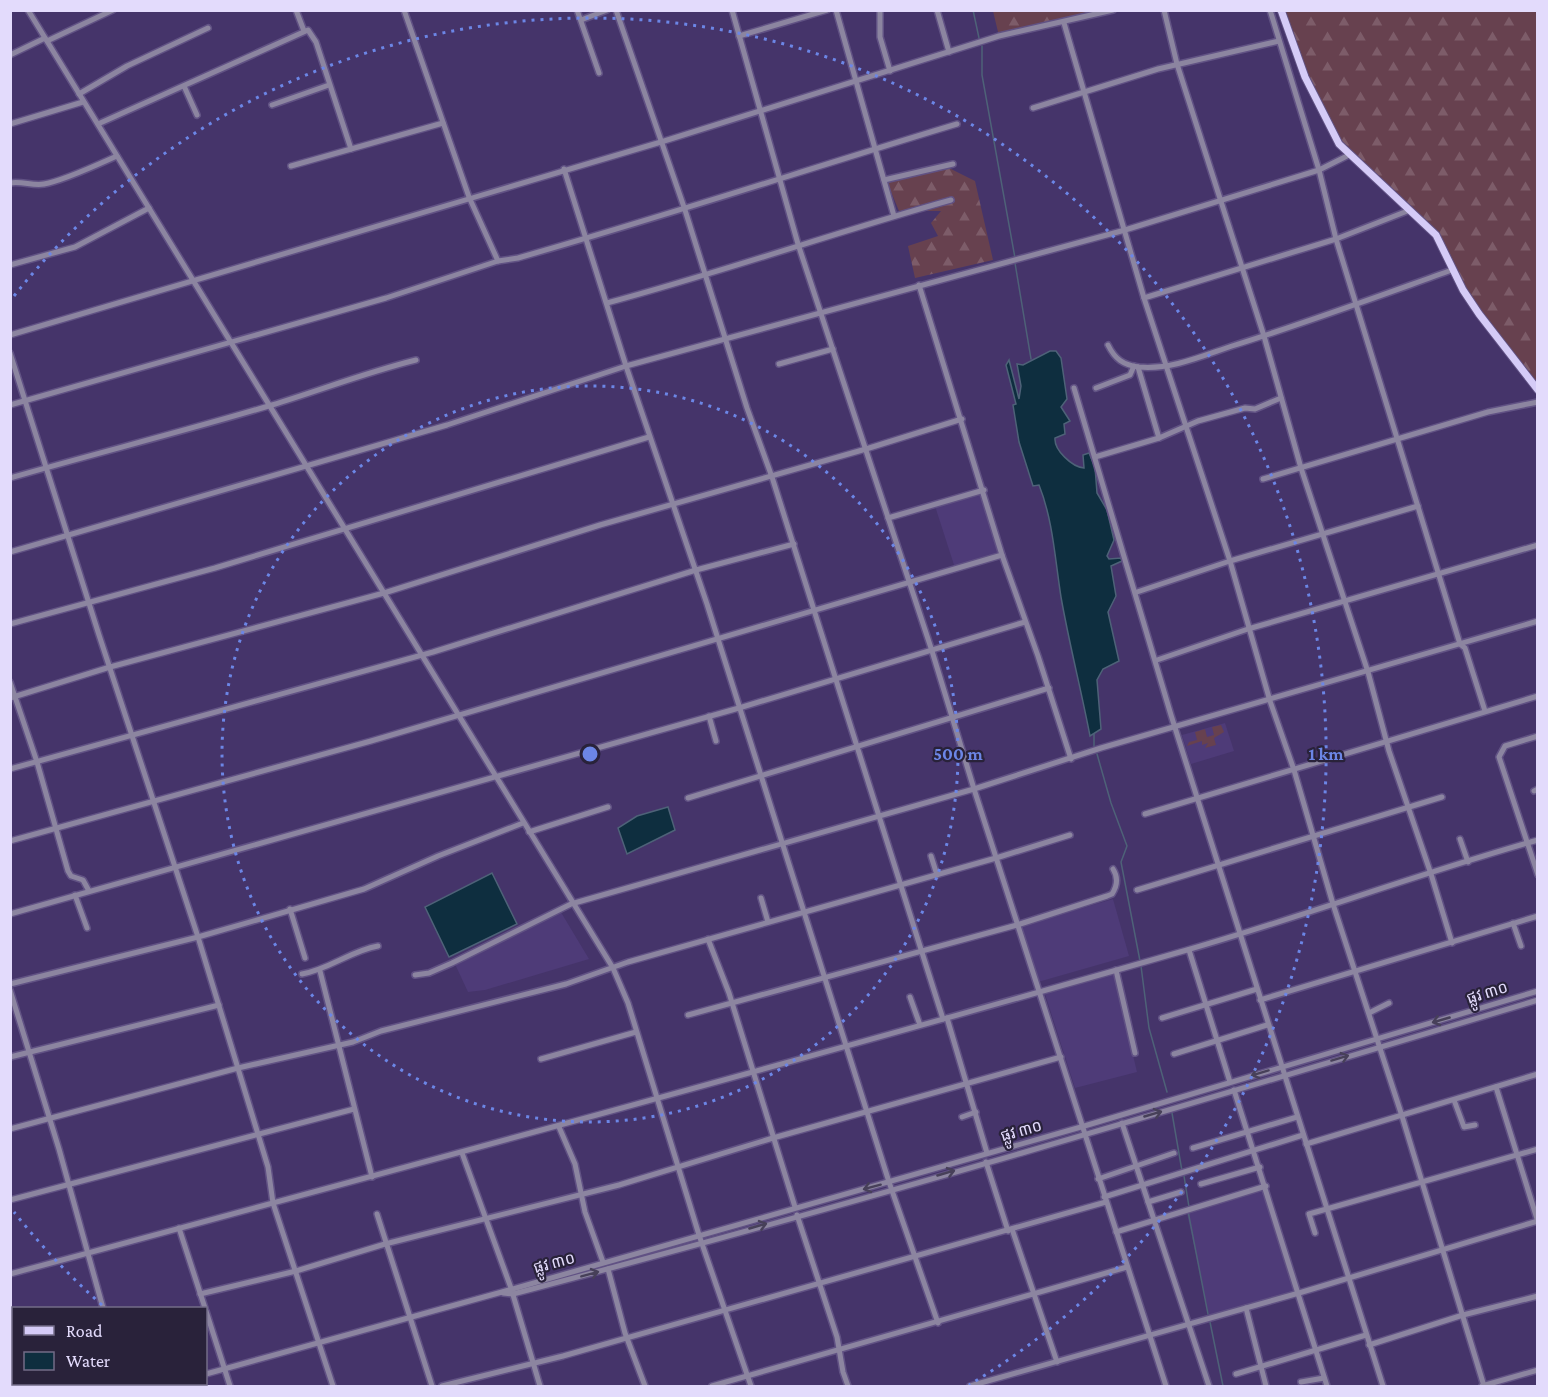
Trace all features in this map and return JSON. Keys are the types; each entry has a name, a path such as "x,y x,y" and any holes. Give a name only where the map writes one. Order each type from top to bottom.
{"main road":[{"path":"1281,10 1305,77 1332,133 1348,154 1436,235 1452,270 1479,314 1538,390"}],"street":[{"path":"28,10 496,776 568,905 612,968 628,1003 699,1235 751,1386"},
{"path":"10,55 113,10"},
{"path":"296,10 304,31"},
{"path":"404,10 469,197 498,261"},
{"path":"577,10 599,73"},
{"path":"581,20 607,10"},
{"path":"616,10 685,210 724,338 794,544 877,816 968,1086 987,1153"},
{"path":"732,10 798,244 932,651 1017,925 1061,1057 1081,1127 1166,1386"},
{"path":"739,36 827,10"},
{"path":"836,10 894,216"},
{"path":"937,10 949,52"},
{"path":"10,334 661,142 999,36 1113,10"},
{"path":"1164,10 1176,64 1264,336 1301,468 1325,535 1368,672 1407,809 1431,874 1452,943"},
{"path":"1270,10 1319,170 1336,239 1438,573 1460,644 1465,648 1485,711"},
{"path":"880,12 880,37 890,71"},
{"path":"1064,23 1144,298 1230,561 1270,701 1464,1315 1483,1386 1538,1370"},
{"path":"79,94 127,66 208,28"},
{"path":"98,124 243,61 304,31 312,33 351,149"},
{"path":"1033,108 1176,64 1279,41"},
{"path":"1281,49 1294,46"},
{"path":"272,105 329,85"},
{"path":"184,86 197,115"},
{"path":"10,124 83,102"},
{"path":"291,166 443,123"},
{"path":"10,405 386,298 498,261 519,258 685,210 778,178 957,124"},
{"path":"10,552 447,425 626,366 1125,230 1319,170 1348,154"},
{"path":"10,183 22,181 46,184 90,169 117,156"},
{"path":"884,180 953,164"},
{"path":"564,169 649,437 696,570 759,776 869,1112 889,1182 938,1323"},
{"path":"607,303 951,200"},
{"path":"10,265 75,247 149,208"},
{"path":"1144,298 1336,239 1410,210"},
{"path":"1108,345 1114,357 1124,364 1136,367 1168,366 1264,336 1452,270"},
{"path":"919,285 984,490 1002,555 1049,688 1071,759"},
{"path":"779,364 833,349"},
{"path":"10,353 198,937 259,1136 273,1189 273,1203 333,1386"},
{"path":"10,478 269,406 349,381 365,372 416,360"},
{"path":"1096,388 1130,375 1136,367"},
{"path":"1136,367 1159,438"},
{"path":"1074,388 1267,1025 1383,1386"},
{"path":"1095,457 1159,438 1187,424 1245,408 1256,409 1281,399"},
{"path":"1263,479 1488,412 1538,402"},
{"path":"13,697 110,667 384,593 483,560 866,450 962,419"},
{"path":"10,624 215,568 649,437"},
{"path":"888,518 984,490"},
{"path":"1137,592 1230,561 1418,506"},
{"path":"10,769 420,655 696,570 794,544"},
{"path":"1157,660 1248,628 1538,545"},
{"path":"10,841 459,715 1002,555"},
{"path":"415,975 429,974 568,905 974,789 1538,621"},
{"path":"10,914 739,708 1025,622"},
{"path":"10,682 13,697 37,762 68,871 71,876 83,880 89,891"},
{"path":"688,798 1049,688"},
{"path":"1145,814 1538,696"},
{"path":"709,716 716,741"},
{"path":"1538,735 1505,746 1500,751 1538,875"},
{"path":"1137,890 1407,809 1442,796"},
{"path":"529,832 608,807"},
{"path":"10,984 198,937 364,889 523,823"},
{"path":"10,1129 566,984 708,939 1070,835"},
{"path":"1460,839 1468,862"},
{"path":"10,1274 462,1154 1189,950 1538,840"},
{"path":"931,856 937,875"},
{"path":"688,1015 1017,925 1112,894 1117,876 1113,868"},
{"path":"75,895 87,928"},
{"path":"761,898 768,922"},
{"path":"290,909 305,958"},
{"path":"1260,1000 1538,916"},
{"path":"1513,923 1521,946"},
{"path":"708,939 729,993 730,1005 795,1207"},
{"path":"302,974 320,971 356,952 378,946"},
{"path":"1189,950 1230,1082"},
{"path":"1116,970 1135,1053"},
{"path":"320,971 372,1177"},
{"path":"1162,1018 1257,989"},
{"path":"10,990 103,1307"},
{"name":"ផ្លូវ ៣០","path":"512,1291 603,1262 1081,1127 1538,991"},
{"path":"910,997 920,1026"},
{"name":"ផ្លូវ ៣០","path":"512,1291 608,1269 892,1189 1538,1000"},
{"path":"1369,1013 1389,1003"},
{"path":"10,1056 123,1026 165,1020 219,1005"},
{"path":"1174,1054 1267,1025"},
{"path":"541,1059 636,1032"},
{"path":"200,1294 296,1271 385,1244 582,1194 773,1138 968,1086 1061,1057"},
{"path":"1306,1144 1538,1074"},
{"path":"970,1386 1299,1293 1537,1221 1496,1087"},
{"path":"1234,1090 1327,1386"},
{"path":"1454,1100 1464,1127 1475,1125"},
{"path":"10,1200 354,1110"},
{"path":"962,1117 976,1112"},
{"path":"1193,1148 1298,1118"},
{"path":"1122,1123 1209,1386"},
{"path":"559,1127 575,1164 585,1212 603,1262"},
{"path":"442,1386 534,1364 1010,1230 1105,1199 1141,1184 1303,1135"},
{"path":"1315,1233 1309,1214 1538,1149"},
{"path":"1098,1179 1174,1153"},
{"path":"462,1154 512,1291 540,1386"},
{"path":"986,1162 1057,1362"},
{"path":"1201,1184 1260,1167"},
{"path":"1116,1232 1266,1186"},
{"path":"1148,1202 1181,1192"},
{"path":"377,1214 432,1386"},
{"path":"797,1215 820,1283 848,1386"},
{"path":"179,1228 204,1307"},
{"path":"712,1386 1034,1296 1127,1267"},
{"path":"608,1269 625,1333 629,1336 645,1386"},
{"path":"207,1374 512,1291"},
{"path":"1369,1345 1464,1315 1538,1296"},
{"path":"1246,1308 1266,1386"},
{"path":"207,1316 230,1386"},
{"path":"1236,1374 1316,1352 1366,1335"},
{"path":"1301,1382 1324,1378"}],"shaded area":[{"path":"982,492 1001,554 955,568 935,506"},
{"path":"1225,723 1234,751 1191,764 1182,735"},
{"path":"1113,899 1129,956 1038,982 1021,926"},
{"path":"559,909 589,959 485,990 468,992 455,964"},
{"path":"1114,974 1137,1072 1075,1088 1045,994"},
{"path":"1264,1185 1295,1291 1209,1315 1186,1209"}],"green space":[{"path":"993,11 1113,11 999,36"},
{"path":"1281,11 1537,11 1537,388 1479,314 1443,247 1332,133"},
{"path":"947,167 975,181 993,260 915,278 908,246 938,236 931,223 941,211 899,211 887,182"},
{"path":"1221,725 1224,732 1214,738 1216,745 1205,748 1208,743 1202,745 1202,741 1187,746 1189,742 1197,740 1195,732 1205,729 1207,737 1214,735 1212,727"}],"water":[{"path":"1050,351 1056,351 1061,358 1067,399 1061,407 1070,421 1064,424 1065,434 1055,438 1055,443 1065,457 1079,467 1084,468 1083,455 1089,453 1095,467 1097,493 1107,510 1114,540 1107,556 1109,559 1121,558 1122,561 1111,566 1116,596 1108,612 1119,661 1103,669 1097,680 1101,729 1090,736 1064,614 1048,512 1039,485 1033,486 1019,442 1013,405 1016,404 1006,365 1009,360 1019,399 1021,386 1017,364 1023,365"},
{"path":"668,807 675,830 627,854 618,828 637,816"},
{"path":"492,873 517,924 449,957 425,907"}],"waterway":[{"path":"973,10 979,38"},
{"path":"982,46 982,75 1015,258"},
{"path":"1015,263 1031,359"},
{"path":"1094,734 1094,746"},
{"path":"1097,754 1111,803 1127,846 1121,862 1140,961"},
{"path":"1141,966 1149,1028 1167,1092"},
{"path":"1172,1113 1182,1171"},
{"path":"1184,1176 1189,1207"},
{"path":"1188,1211 1208,1314"},
{"path":"1210,1322 1223,1386"}]}
